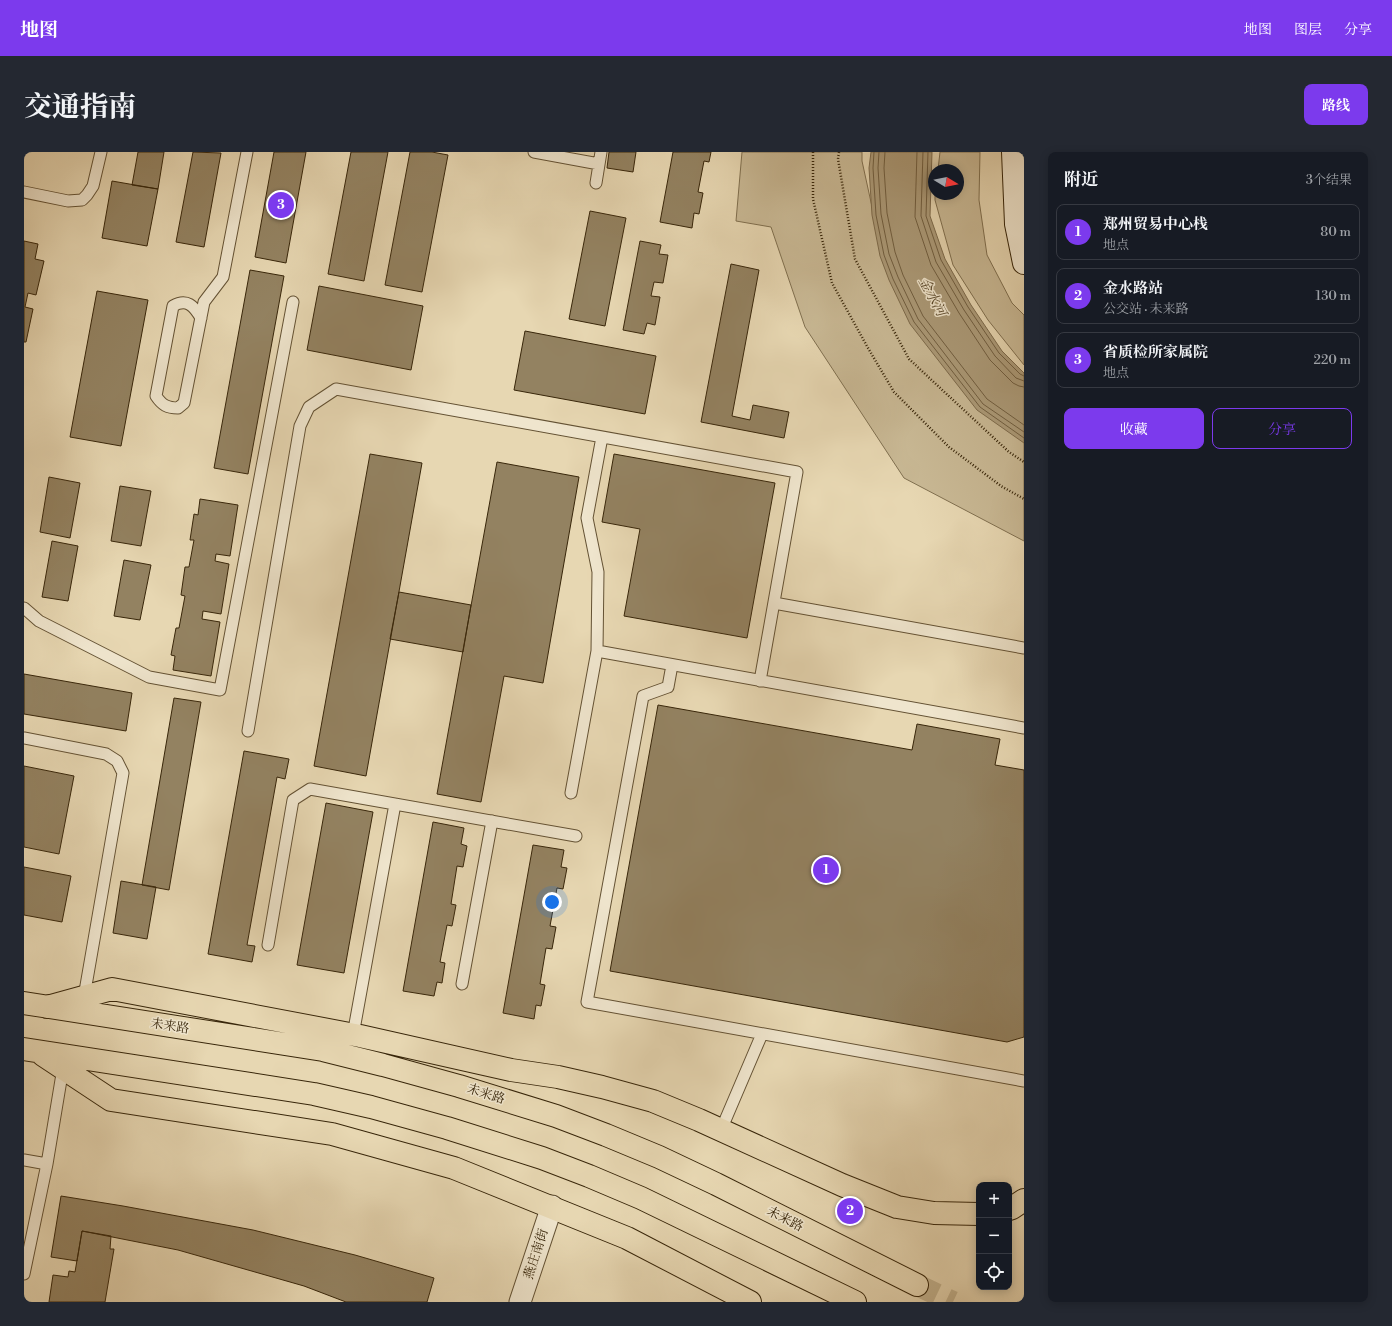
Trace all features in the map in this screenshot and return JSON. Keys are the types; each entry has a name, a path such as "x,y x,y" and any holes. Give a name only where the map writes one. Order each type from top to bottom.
{"main road":[{"path":"47,1007 112,989 353,1035 511,1070 558,1077 653,1101 842,1185 898,1207 934,1213 976,1214"},
{"name":"未来路","path":"24,1003 323,1050 459,1086 556,1116 606,1135 673,1164 917,1286"},
{"path":"31,1050 63,1068 111,1100 332,1134 454,1168 552,1206 627,1238 750,1302"},
{"path":"31,1050 314,1094 371,1107 447,1128 542,1158 604,1182 696,1224 855,1302"},
{"path":"1012,1208 1024,1200"}],"street":[{"path":"1013,152 1016,224 1024,263"},
{"name":"燕庄南街","path":"520,1302 552,1206"}],"lane":[{"path":"24,192 68,201 82,200 93,186 101,152"},
{"path":"201,318 194,307 187,303 179,303 173,306 156,396 161,403 169,408 178,408 184,403 201,318 204,302 223,277 247,152"},
{"path":"534,152 599,164"},
{"path":"596,183 601,152"},
{"path":"24,608 39,621 149,677 220,690 293,302"},
{"path":"248,731 300,426 309,407 336,389 797,472 760,681"},
{"path":"571,793 597,651 598,572 587,518 602,437"},
{"path":"774,603 1024,648"},
{"path":"597,651 1024,728"},
{"path":"672,665 668,687 643,696 587,1002 1024,1081"},
{"path":"24,738 106,754 117,762 124,773 84,997"},
{"path":"268,945 293,800 310,789 576,836"},
{"path":"353,1035 395,804"},
{"path":"462,984 492,821"},
{"path":"721,1130 762,1034"},
{"path":"24,1274 47,1164 63,1068"},
{"path":"24,1160 47,1164"}],"path":[{"path":"813,152 813,199 832,283 894,392 949,447 1001,486 1024,499"},
{"path":"839,152 838,159 856,259 909,359 1009,452 1024,462"}],"shaded area":[{"path":"742,152 862,152 862,161 886,271 1024,443 1024,541 904,478 805,327 771,227 736,221"},
{"path":"940,152 980,152 979,200 987,255 1012,303 1024,315 1024,365 988,320 953,265 935,200 964,200 964,164 939,164"}],"water":[{"name":"金水河","path":"871,152 932,152 932,164 928,164 928,200 930,200 930,216 945,259 971,305 1002,351 1024,373 1024,443 977,410 910,324 889,280 880,256 872,215 869,168"}],"building":[{"path":"138,152 164,152 158,189 132,185"},
{"path":"193,152 221,153 204,247 176,242"},
{"path":"274,152 306,152 286,263 255,257"},
{"path":"351,152 388,152 364,281 328,274"},
{"path":"410,152 432,152 448,155 422,292 385,285"},
{"path":"609,152 636,152 633,172 607,168"},
{"path":"673,152 711,152 709,162 704,161 698,192 703,193 699,214 694,213 692,228 660,222"},
{"path":"112,181 158,189 147,246 102,238"},
{"path":"590,211 626,218 605,326 569,319"},
{"path":"24,241 38,244 35,259 44,261 36,295 28,293 25,307 33,309 26,342 24,342"},
{"path":"640,241 661,245 659,254 668,255 663,283 654,282 651,296 660,297 655,325 647,323 644,334 623,330"},
{"path":"731,264 759,270 732,416 750,420 753,405 789,412 784,438 701,422"},
{"path":"250,270 284,276 248,474 214,468"},
{"path":"319,286 423,306 411,370 307,350"},
{"path":"97,291 148,300 121,446 70,437"},
{"path":"525,331 656,356 645,414 514,390"},
{"path":"370,454 422,463 366,776 314,766"},
{"path":"614,454 775,483 747,638 624,616 640,529 602,522"},
{"path":"497,462 579,477 543,683 504,676 481,802 437,794"},
{"path":"49,477 80,483 70,538 40,532"},
{"path":"120,486 151,491 141,546 111,541"},
{"path":"200,499 238,505 230,556 216,554 215,561 229,564 221,614 203,611 202,619 220,622 211,676 173,670 175,656 171,655 176,628 179,628 185,596 181,595 185,567 189,567 194,540 190,540 194,514 198,515"},
{"path":"52,541 78,546 68,601 42,597"},
{"path":"124,560 151,565 140,620 114,616"},
{"path":"399,592 471,605 463,652 390,639"},
{"path":"24,674 132,693 126,731 24,714"},
{"path":"174,698 201,702 169,890 142,885"},
{"path":"658,705 912,750 917,724 1000,739 995,765 1024,770 1024,1037 1007,1042 610,971"},
{"path":"244,751 289,759 285,779 277,777 247,945 255,946 252,962 208,954"},
{"path":"24,766 74,776 59,854 24,847"},
{"path":"326,803 373,812 344,973 297,965"},
{"path":"433,822 464,828 461,844 467,846 463,867 457,866 451,904 456,905 452,926 447,925 440,962 445,963 442,983 437,982 434,996 403,991"},
{"path":"533,845 564,850 561,867 567,868 563,889 557,888 550,926 556,927 552,949 546,948 540,984 545,985 541,1006 536,1005 534,1019 503,1013"},
{"path":"24,867 71,876 62,922 24,915"},
{"path":"121,881 156,887 147,939 113,933"},
{"path":"61,1196 253,1230 355,1255 434,1278 427,1302 346,1302 304,1286 178,1250 82,1231 77,1261 51,1257"},
{"path":"82,1231 111,1236 110,1249 114,1249 105,1302 49,1302 53,1275 68,1277 69,1271 75,1272"}],"tunnel":[{"path":"917,1285 953,1302"}],"place":[{"name":"省质检所家属院","path":"281,205"},
{"name":"郑州贸易中心栈","path":"826,870"},
{"name":"金水路站","path":"850,1211"}]}
